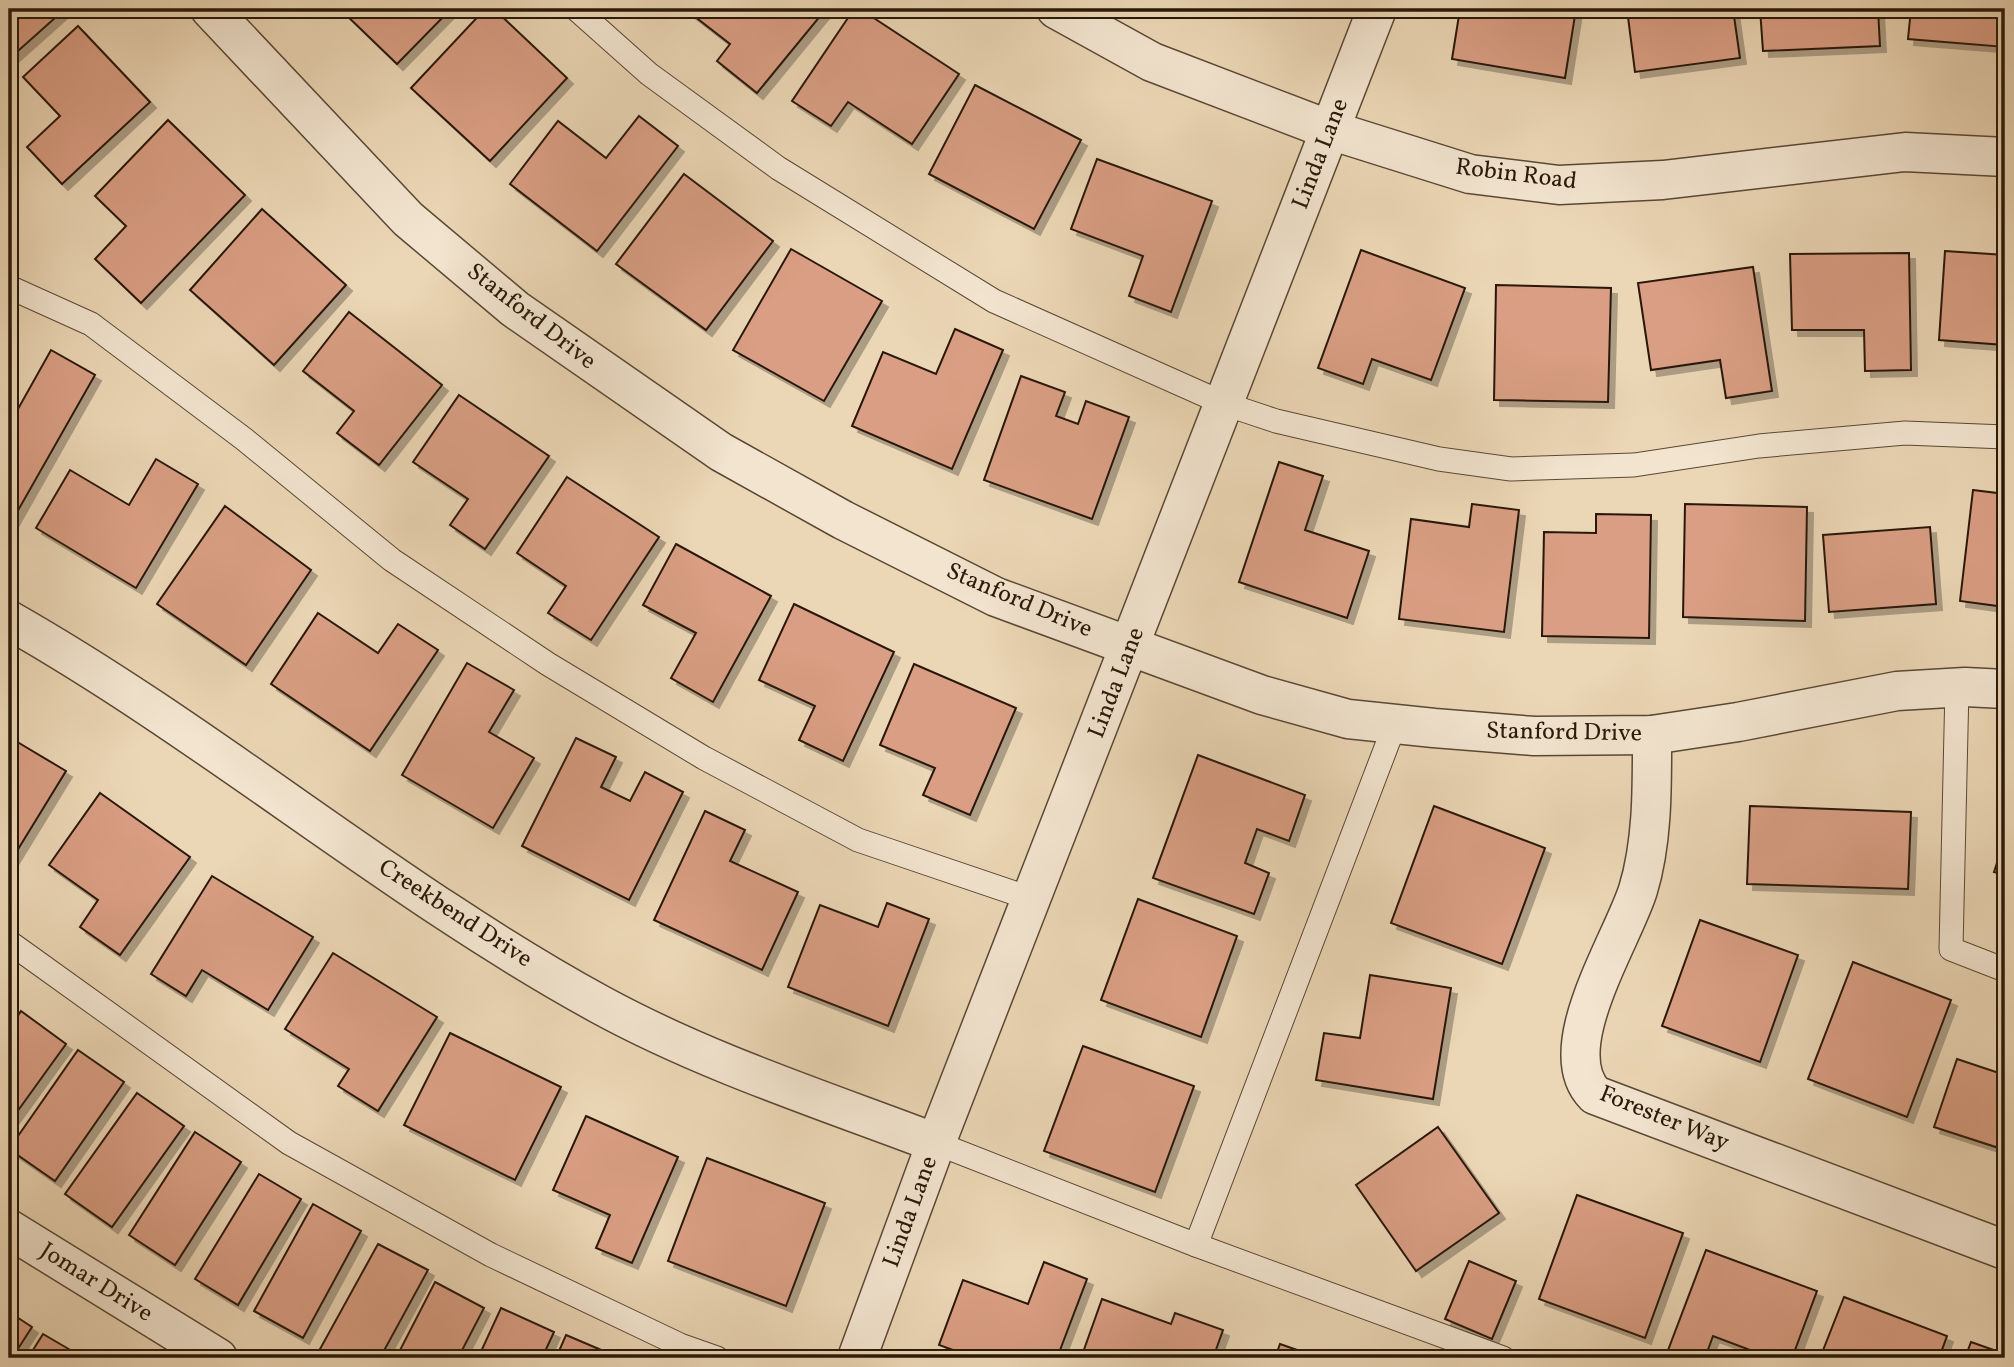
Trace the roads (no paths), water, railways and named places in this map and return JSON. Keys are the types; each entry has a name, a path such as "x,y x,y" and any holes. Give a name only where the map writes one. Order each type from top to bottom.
{"street":[{"name":"Stanford Drive","path":"210,9 408,219 515,309 721,452 844,520 996,597 1262,695 1348,719 1395,724 1534,736 1653,735 1738,722 1897,691 1957,687 2005,689"},
{"name":"Robin Road","path":"1056,9 1153,62 1330,130 1470,174 1559,186 1663,180 1905,152 2005,157"},
{"name":"Linda Lane","path":"857,1358 936,1143 1377,9"},
{"name":"Creekbend Drive","path":"9,621 106,678 498,944 600,1004 727,1064 936,1143"},
{"name":"Forester Way","path":"1653,735 1651,802 1638,889 1586,1019 1578,1060 1584,1085 1595,1095 2005,1250"},
{"name":"Jomar Drive","path":"9,1229 218,1358"}],"lane":[{"path":"576,9 649,74 778,168 994,301 1225,404 1276,421 1438,459 1511,469 1634,465 1759,446 1905,433 2005,437"},
{"path":"9,287 91,324 244,439 392,560 548,664 692,751 858,839 1032,899"},
{"path":"1957,687 1951,949 2005,970"},
{"path":"1196,1245 1395,724"},
{"path":"9,943 289,1143 491,1255 680,1345 717,1358"},
{"path":"936,1143 1196,1245 1503,1358"}]}
